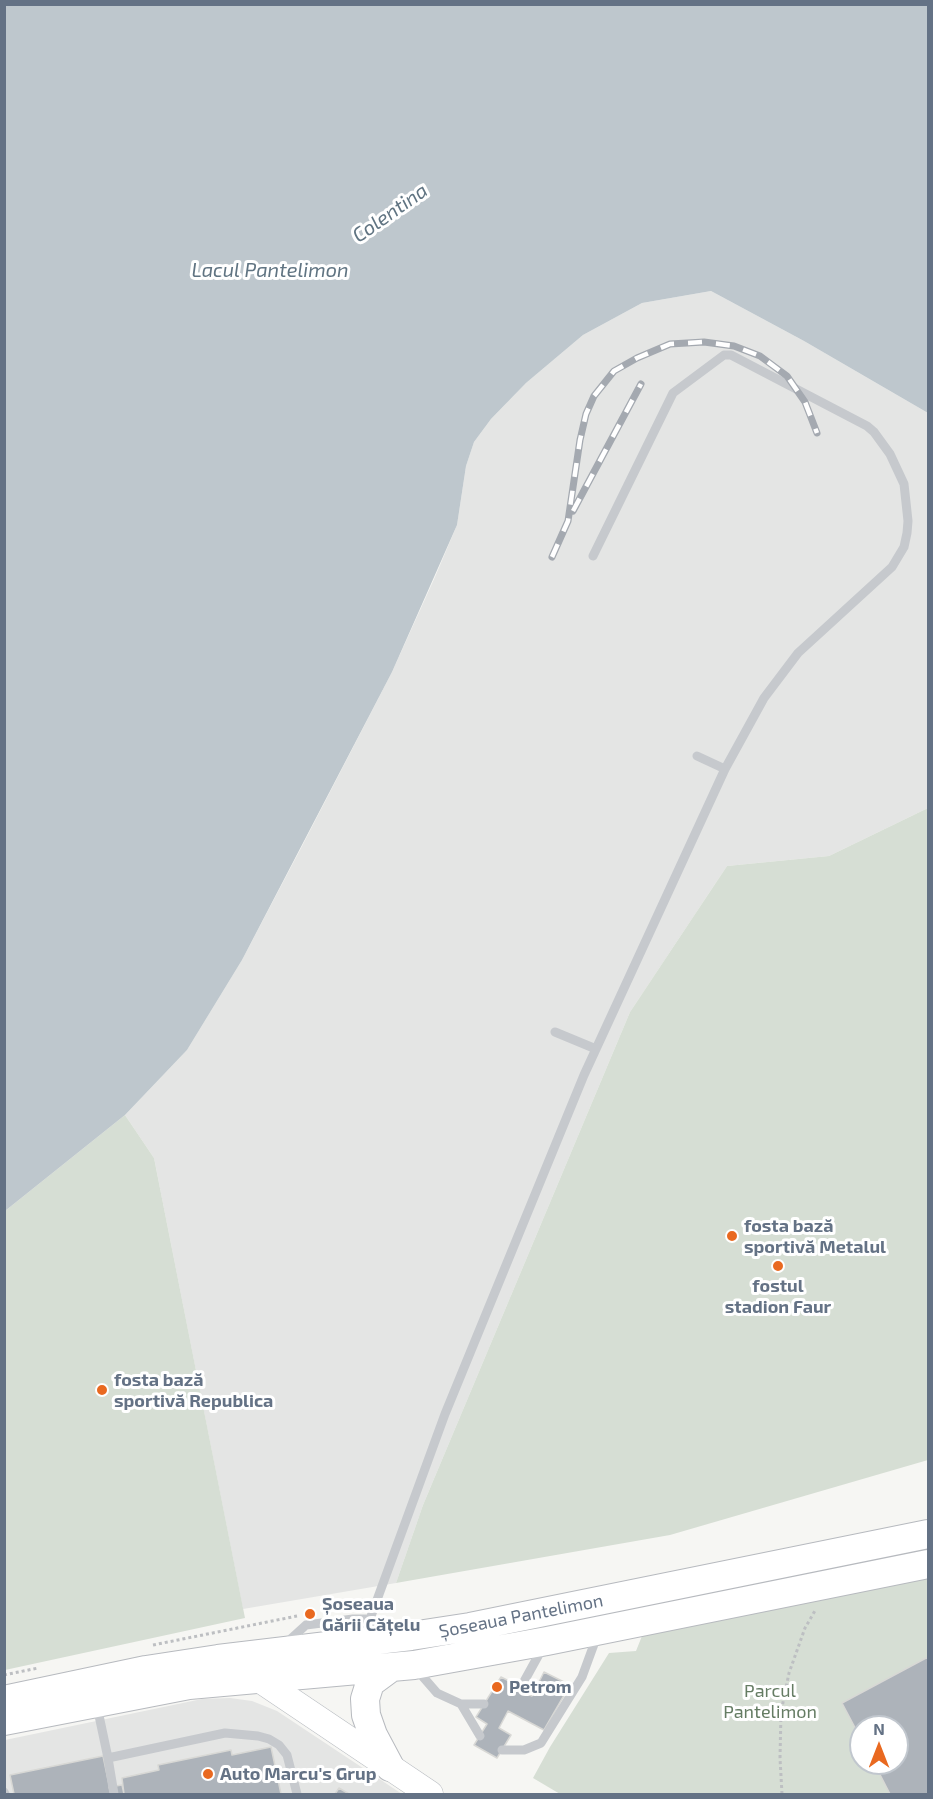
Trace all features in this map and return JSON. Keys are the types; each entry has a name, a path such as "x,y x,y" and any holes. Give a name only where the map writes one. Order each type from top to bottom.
{"main road":[{"name":"Șoseaua Pantelimon","path":"4,1700 146,1670 278,1651 411,1636 517,1617 928,1534"},
{"name":"Șoseaua Pantelimon","path":"4,1721 189,1685 402,1667 547,1641 928,1564"},
{"path":"259,1678 278,1651"},
{"path":"218,1659 259,1678 430,1794"},
{"path":"390,1767 366,1715 365,1699 370,1683 402,1667"}],"lane":[{"path":"370,1619 445,1414 596,1049 725,769 764,698 798,653 887,574 897,560 907,533 906,494 901,474 890,454 867,426 731,355 724,355 673,393 593,556"},
{"path":"696,756 725,769"},
{"path":"555,1032 596,1049"},
{"path":"278,1651 289,1638 306,1625 353,1619 370,1619 411,1636"},
{"path":"502,1750 524,1750 542,1743 582,1677 598,1630"},
{"path":"521,1687 547,1641"},
{"path":"402,1667 424,1679 437,1693 461,1704 484,1704"},
{"path":"96,1703 114,1794"},
{"path":"461,1704 480,1736"},
{"path":"108,1758 225,1733 258,1736 279,1745 287,1755 297,1794"}],"path":[{"path":"782,1794 781,1712 789,1673 806,1628 834,1583"}],"shaded area":[{"path":"711,291 804,341 928,413 928,808 829,856 727,866 630,1012 423,1505 396,1583 243,1609 154,1158 125,1115 187,1050 242,960 301,848 392,672 435,577 457,525 466,466 474,442 491,419 526,383 583,335 642,303"},
{"path":"230,1698 252,1701 277,1711 402,1794 5,1794 5,1740 202,1699"}],"green space":[{"name":"fosta bază sportivă Metalul","path":"928,808 928,1460 670,1535 396,1583 423,1505 630,1012 727,866 829,856"},
{"name":"fosta bază sportivă Republica","path":"125,1115 154,1158 245,1618 5,1670 5,1211"},
{"name":"Parcul Pantelimon","path":"928,1575 928,1794 560,1794 533,1778 609,1653 636,1651 644,1631"}],"water":[{"name":"Lacul Pantelimon","path":"5,4 928,5 928,413 804,341 711,291 642,303 583,335 526,383 491,419 474,442 466,466 457,525 392,672 242,960 187,1050 125,1115 5,1211"}],"building":[{"path":"928,1657 928,1794 890,1794 880,1775 909,1775 909,1715 849,1716 842,1703"},
{"path":"544,1672 570,1685 544,1730 508,1711 499,1728 511,1735 497,1758 474,1745 487,1724 476,1717 501,1677 523,1688 520,1691 532,1696"},
{"name":"Auto Marcu's Grup","path":"271,1747 281,1794 124,1794 122,1778 159,1770 158,1765 231,1750 232,1755"},
{"path":"103,1756 111,1794 14,1794 10,1775"},
{"path":"122,1785 124,1794 111,1794 109,1787"},
{"name":"Auto Marcu's Grup","path":"339,1788 349,1794 335,1794"}],"railway":[{"path":"552,557 568,521 586,414 594,396 614,371 637,358 670,344 704,342 734,346 760,356 787,376 805,402 817,433"},
{"path":"573,511 641,384"}],"place":[{"name":"fosta bază sportivă Metalul","path":"732,1236"},
{"name":"fostul stadion Faur","path":"778,1266"},
{"name":"fosta bază sportivă Republica","path":"102,1390"},
{"name":"Șoseaua Gării Cățelu","path":"310,1614"},
{"name":"Petrom","path":"497,1687"},
{"name":"Auto Marcu's Grup","path":"208,1774"}],"water label":[{"name":"Colentina","path":"390,213"}]}
